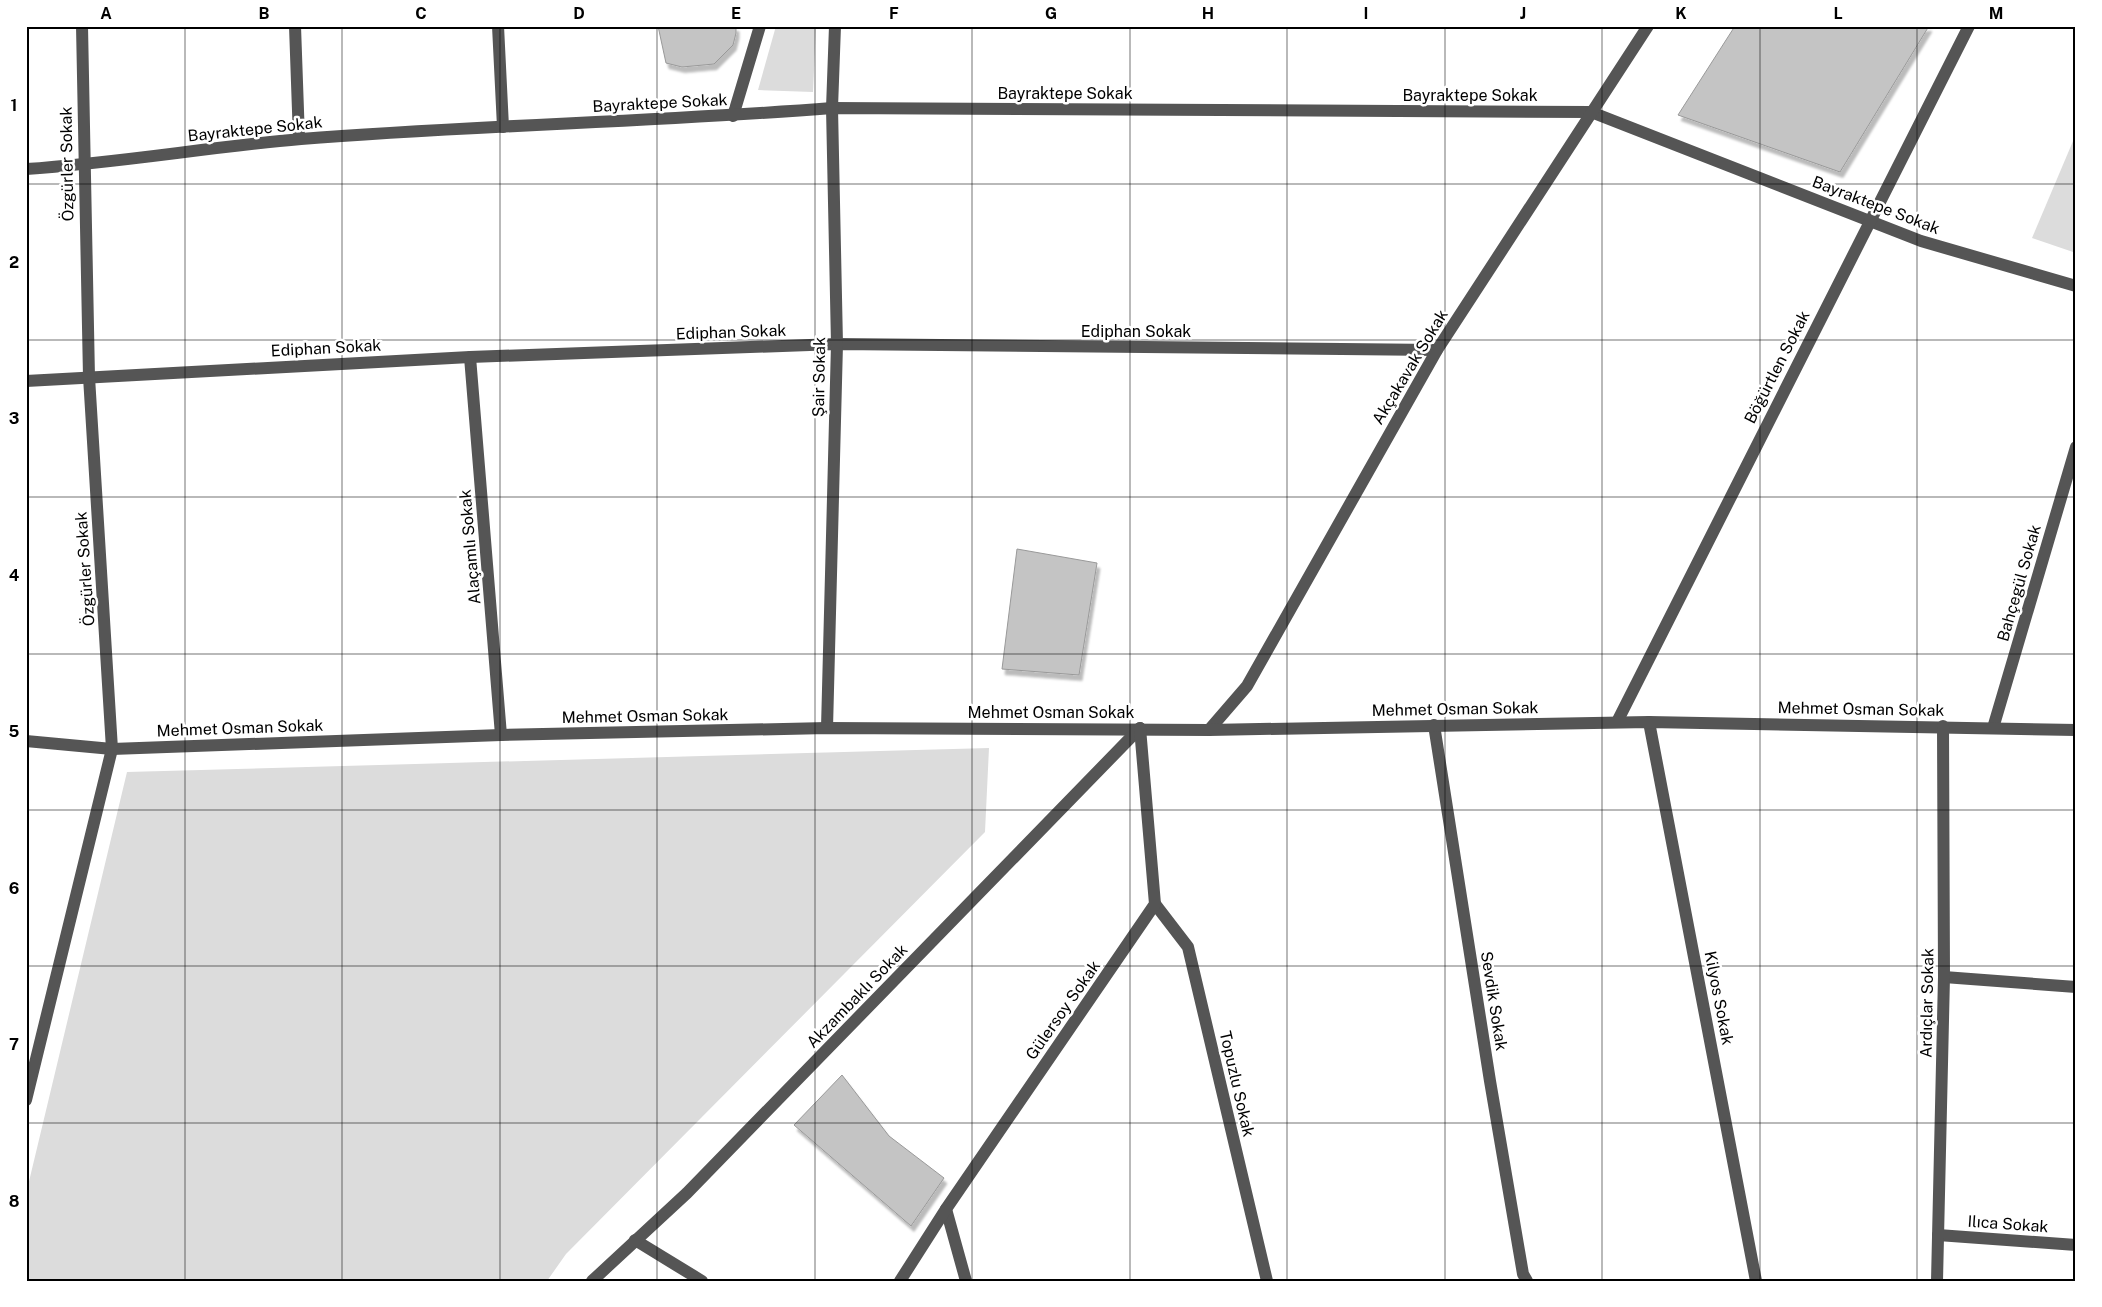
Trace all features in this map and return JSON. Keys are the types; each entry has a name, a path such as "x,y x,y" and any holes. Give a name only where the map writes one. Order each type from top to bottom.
{"street":[{"name":"Özgürler Sokak","path":"26,1100 112,749 89,377 83,165 82,26"},
{"path":"295,26 300,139"},
{"path":"498,26 503,127"},
{"path":"733,116 760,26"},
{"name":"Şair Sokak","path":"827,728 837,344 832,108 835,26"},
{"name":"Akçakavak Sokak","path":"1209,730 1247,686 1437,350 1648,26"},
{"name":"Böğürtlen Sokak","path":"1617,722 1869,220 1969,26"},
{"name":"Bayraktepe Sokak","path":"26,169 83,165 300,139 733,116 832,108 1591,112 1921,241 2076,286"},
{"name":"Ediphan Sokak","path":"26,381 470,357 837,344 1437,350"},
{"name":"Alaçamlı Sokak","path":"470,357 501,735"},
{"name":"Bahçegül Sokak","path":"1993,728 2076,446"},
{"name":"Mehmet Osman Sokak","path":"26,741 112,749 501,735 827,728 1140,728 1209,730 1617,722 1943,726 2076,730"},
{"name":"Kilyos Sokak","path":"1649,722 1756,1281"},
{"name":"Sevdik Sokak","path":"1434,725 1523,1279"},
{"name":"Ardıçlar Sokak","path":"1937,1281 1944,977 1943,726"},
{"path":"1140,728 1156,904"},
{"name":"Akzambaklı Sokak","path":"592,1281 694,1186 1140,728"},
{"name":"Gülersoy Sokak","path":"900,1281 946,1209 1156,904"},
{"name":"Topuzlu Sokak","path":"1156,904 1188,947 1267,1281"},
{"path":"1944,977 2076,987"},
{"path":"946,1209 966,1281"},
{"name":"Ilıca Sokak","path":"1938,1235 2076,1245"},
{"path":"635,1240 702,1281"}],"shaded area":[{"path":"776,26 816,26 813,92 758,90"},
{"path":"2076,134 2076,253 2032,238"},
{"path":"989,748 985,832 566,1254 547,1281 26,1281 26,1194 127,772"}],"building":[{"path":"658,26 736,26 736,33 733,45 714,64 682,67 666,63"},
{"path":"1735,26 1929,26 1840,172 1678,115"},
{"path":"1017,549 1097,563 1079,675 1002,669"},
{"path":"842,1075 889,1136 944,1178 911,1226 794,1125"}]}
